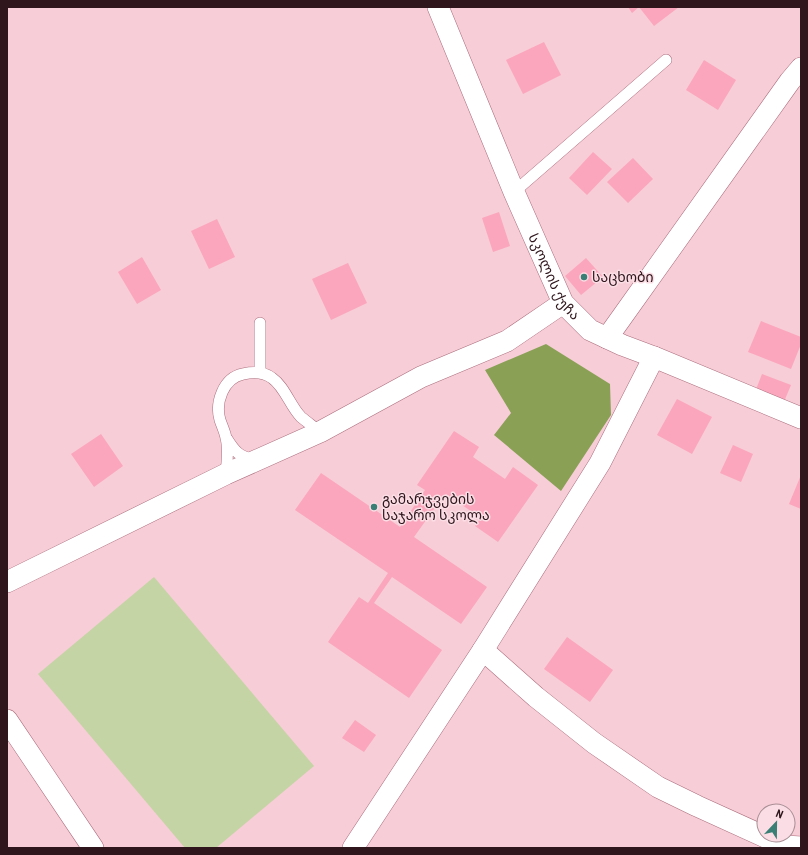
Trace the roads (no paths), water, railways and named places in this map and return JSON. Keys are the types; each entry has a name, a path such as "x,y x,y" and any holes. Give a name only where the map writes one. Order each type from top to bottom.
{"street":[{"name":"სკოლის ქუჩა","path":"438,7 514,192 563,303 590,330 606,338 801,418"},
{"path":"606,338 790,81 801,68"},
{"path":"7,582 226,474 320,432 421,377 507,342 563,303"},
{"path":"353,848 483,650 600,463 654,357"},
{"path":"483,650 536,697 594,743 658,787 696,806 785,846 801,847"},
{"path":"7,720 93,848"}],"lane":[{"path":"514,192 666,60"},
{"path":"260,322 260,373"},
{"path":"226,474 228,460 226,438 218,410 221,392 227,384 238,375 250,372 260,373 272,378 281,387 301,417 320,432"},
{"path":"226,438 234,450 244,458 256,461"}],"place":[{"name":"საცხობი","path":"584,277"},
{"name":"გამარჯვების საჯარო სკოლა","path":"374,507"}]}
